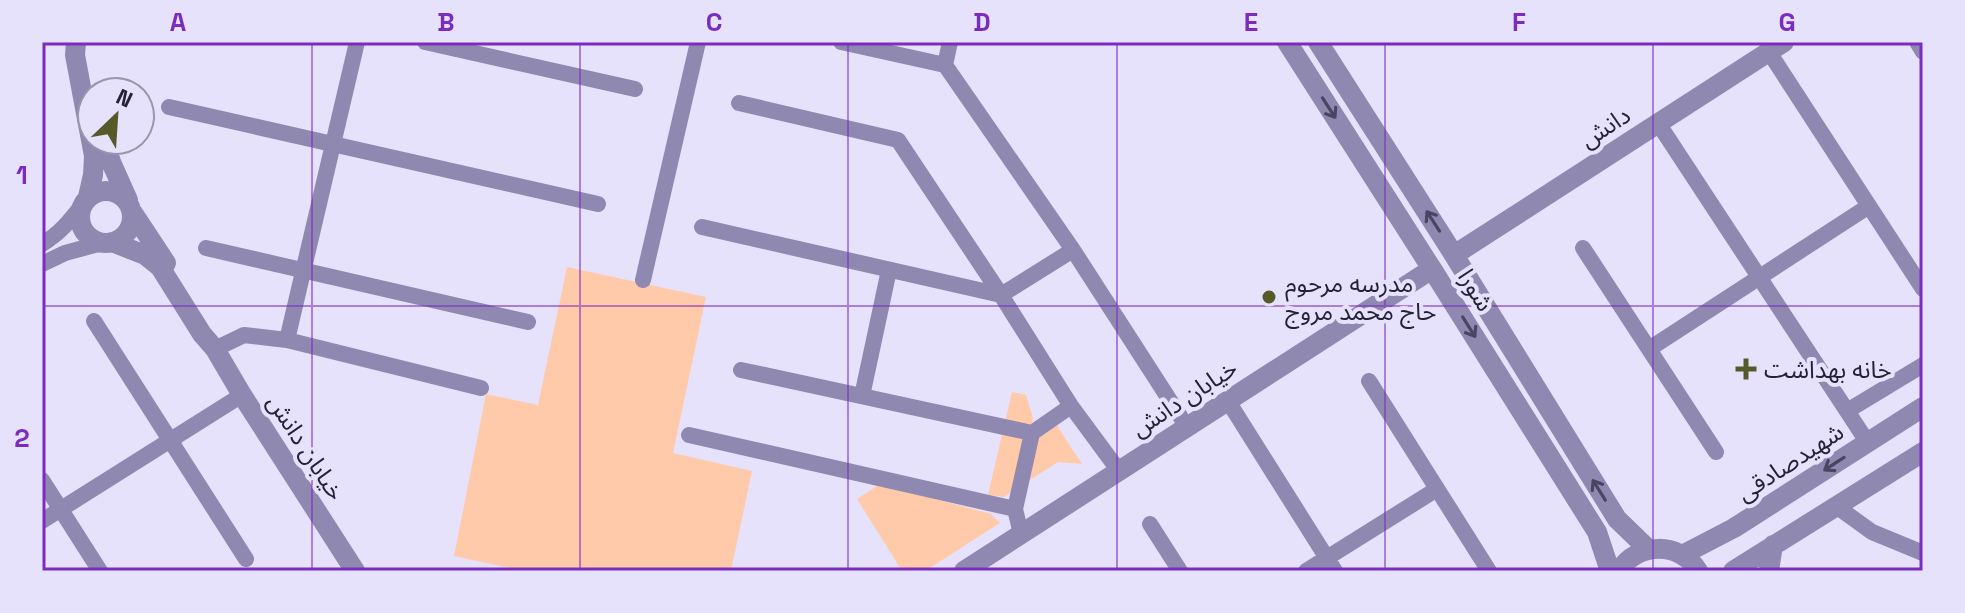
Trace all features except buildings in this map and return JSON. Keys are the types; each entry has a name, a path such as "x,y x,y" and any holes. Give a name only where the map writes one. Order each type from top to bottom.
{"street":[{"path":"76,42 75,55 94,156 93,175 80,215 81,224 93,239 107,242"},
{"path":"83,42 91,76"},
{"path":"287,340 357,42"},
{"path":"425,42 635,89"},
{"path":"643,280 698,42"},
{"path":"841,42 945,65 1073,250 1187,427"},
{"path":"945,65 950,42"},
{"name":"شورا","path":"1287,42 1597,532 1610,571"},
{"name":"شورا","path":"1318,42 1617,519 1648,549"},
{"path":"1917,42 1923,52"},
{"path":"1776,47 1869,206 1923,289"},
{"name":"دانش","path":"1454,255 1776,47"},
{"path":"739,103 898,140 1071,406 1119,471"},
{"path":"169,107 598,204"},
{"path":"1658,123 1868,443"},
{"name":"خیابان دانش","path":"109,156 131,209 212,332 215,349"},
{"path":"42,244 67,225 96,192 115,192 123,196 131,209 132,223 121,239 65,253 42,264"},
{"path":"1649,349 1869,206"},
{"path":"702,227 1001,295 1073,250"},
{"name":"خیابان دانش","path":"107,242 145,255 160,267 355,571"},
{"path":"206,248 528,322"},
{"path":"1583,248 1716,452"},
{"name":"خیابان دانش","path":"964,571 1432,269"},
{"path":"862,396 889,270"},
{"path":"94,321 246,559"},
{"path":"215,349 244,335 287,340 481,388"},
{"path":"1847,411 1923,365"},
{"path":"741,370 1032,433"},
{"path":"1369,381 1489,571"},
{"path":"42,521 242,395"},
{"path":"1228,401 1331,564"},
{"path":"1021,534 1015,509 1032,433 1071,406"},
{"name":"شهیدصادقی","path":"1682,555 1734,528 1923,407"},
{"path":"689,435 1015,509"},
{"path":"1733,571 1923,452"},
{"path":"42,480 100,571"},
{"path":"1306,571 1331,564 1437,489"},
{"path":"1836,506 1872,532 1923,553"},
{"path":"1150,524 1180,571"},
{"path":"1734,528 1733,538 1737,547 1753,557"},
{"path":"1769,571 1773,545"},
{"path":"1619,571 1633,555 1648,549 1664,549 1682,555 1698,571"}],"shaded area":[{"path":"567,267 706,297 673,453 752,471 731,571 523,571 454,556 486,394 538,405"},
{"path":"1012,392 1026,395 1033,418 1017,488 1004,497 988,495"},
{"path":"1056,424 1082,464 1058,462 1030,480 1037,437"},
{"path":"880,484 991,514 1000,523 925,571 902,571 857,499"}],"place":[{"name":"مدرسه مرحوم حاج محمد مروج","path":"1269,297"},
{"name":"خانه بهداشت","path":"1746,369"}]}
